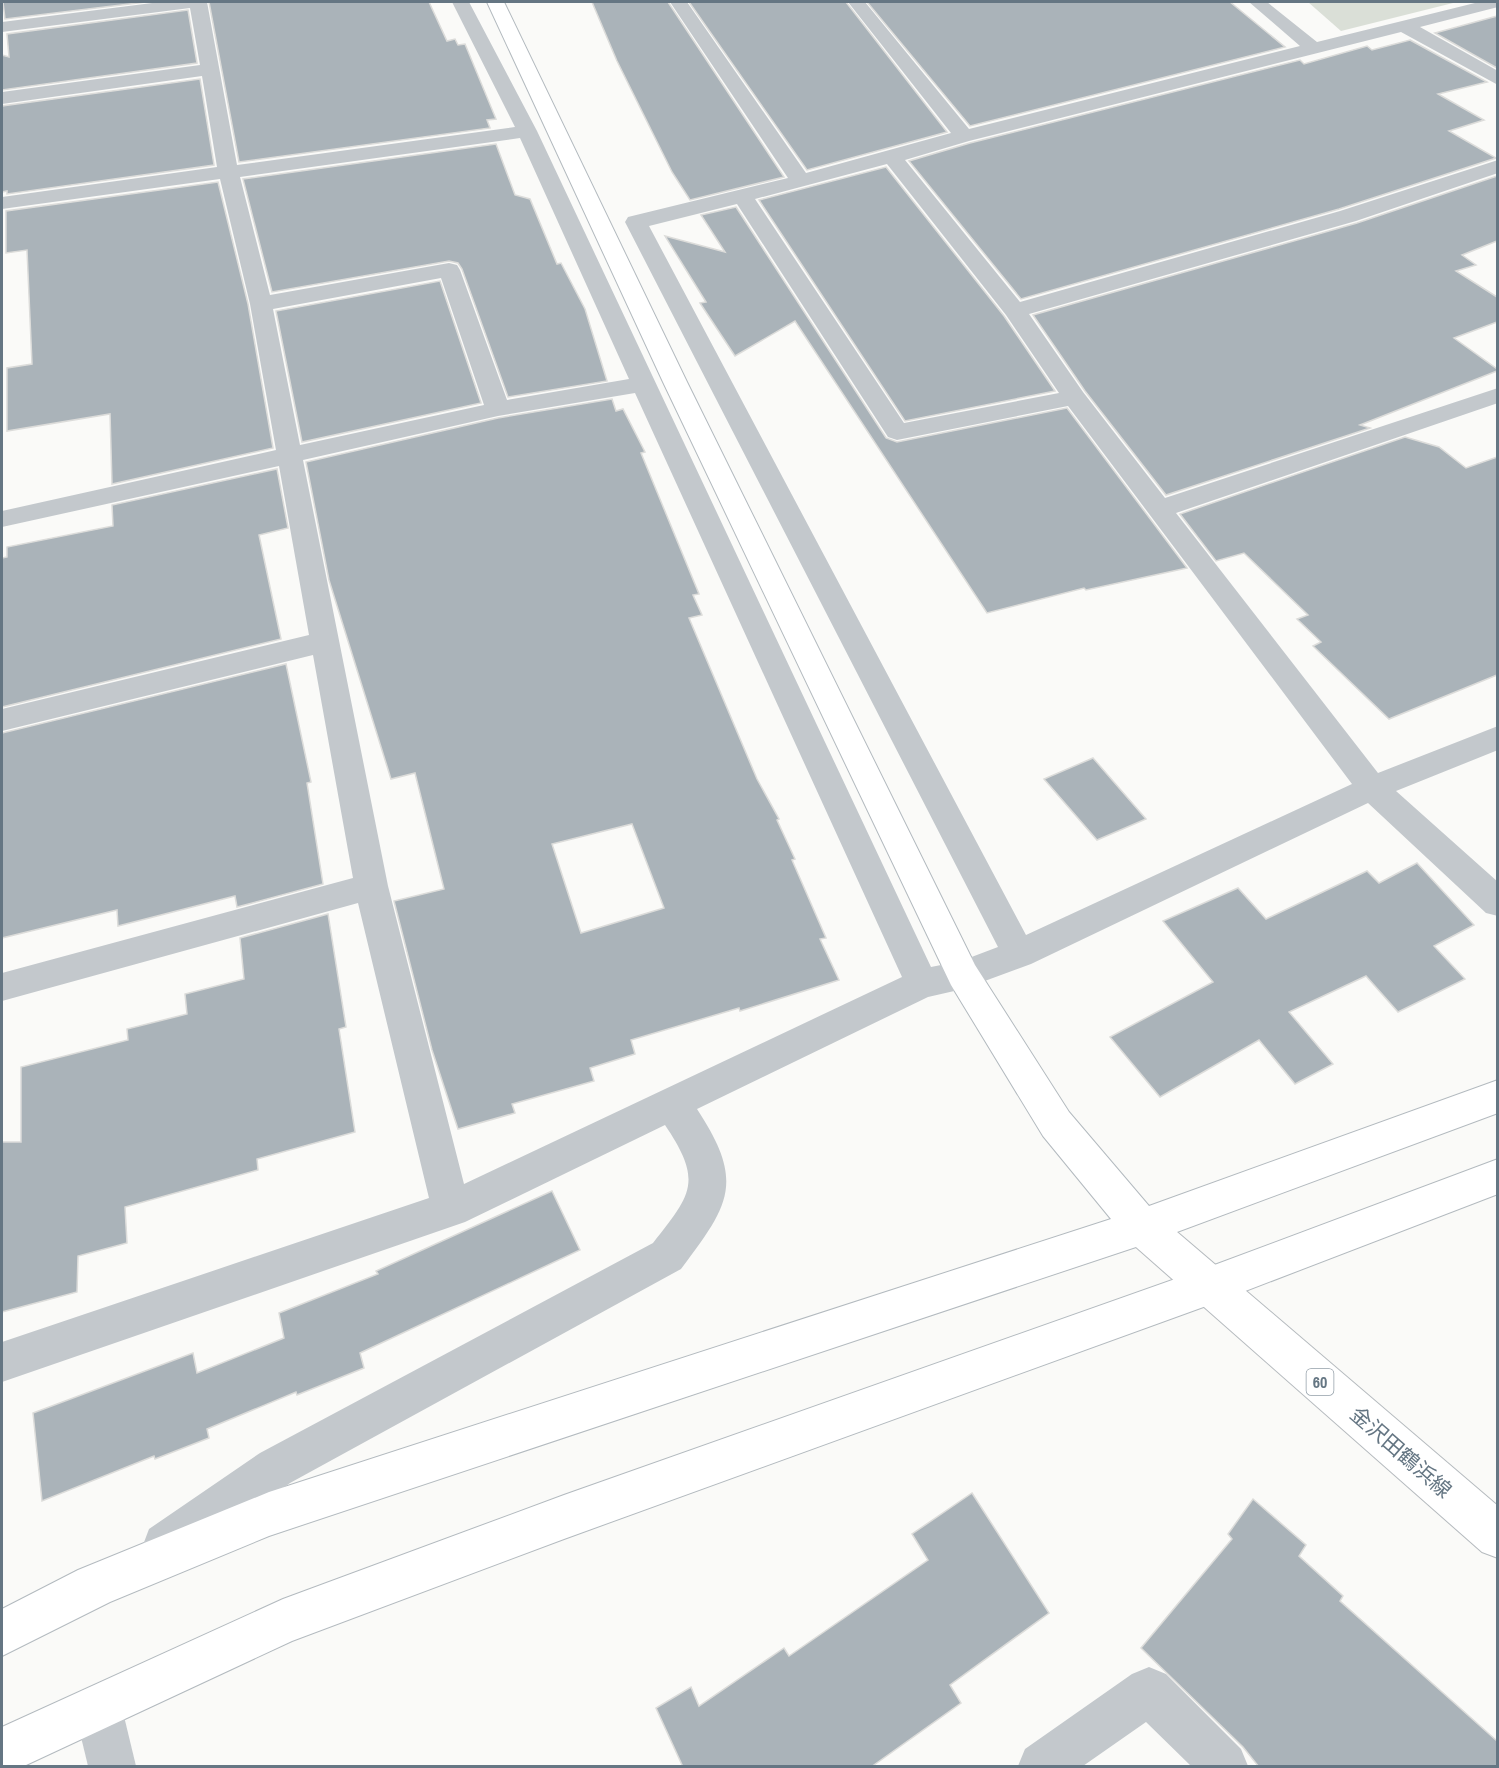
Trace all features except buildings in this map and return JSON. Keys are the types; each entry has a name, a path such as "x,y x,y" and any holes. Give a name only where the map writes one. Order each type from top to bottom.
{"street":[{"path":"2,27 198,2 228,170 261,304 323,642 371,886 451,1209"},
{"path":"461,2 527,131 922,984"},
{"name":"金沢田鶴浜線","path":"495,2 675,382 963,975 1056,1124 1142,1227 1497,1536"},
{"path":"679,2 800,180"},
{"path":"856,2 964,136"},
{"path":"1257,2 1314,48"},
{"path":"1019,954 636,222 892,158 964,136 1055,116 1497,2"},
{"path":"1404,26 1497,79"},
{"path":"2,98 210,69"},
{"path":"2,203 228,170 527,131"},
{"path":"892,158 1015,311 1074,397 1372,788 1497,903"},
{"path":"1015,311 1348,216 1497,166"},
{"path":"742,196 897,432 1074,397"},
{"path":"261,304 449,270 498,410"},
{"path":"2,519 498,410 643,384"},
{"path":"1161,509 1497,395"},
{"path":"2,720 323,642"},
{"path":"2,1362 451,1209 922,984 963,975 1019,954 1372,788 1497,737"},
{"path":"2,987 371,886"},
{"path":"2,1632 94,1586 268,1514 1142,1227 1497,1096"},
{"path":"125,1574 275,1468 667,1256 693,1223 708,1187 703,1158 690,1129 671,1104"},
{"path":"2,1752 283,1622 564,1517 1209,1286 1497,1176"},
{"path":"1042,1767 1149,1691 1224,1767"},
{"path":"98,1708 112,1767"}],"shaded area":[{"path":"1308,2 1457,2 1341,31"}]}
